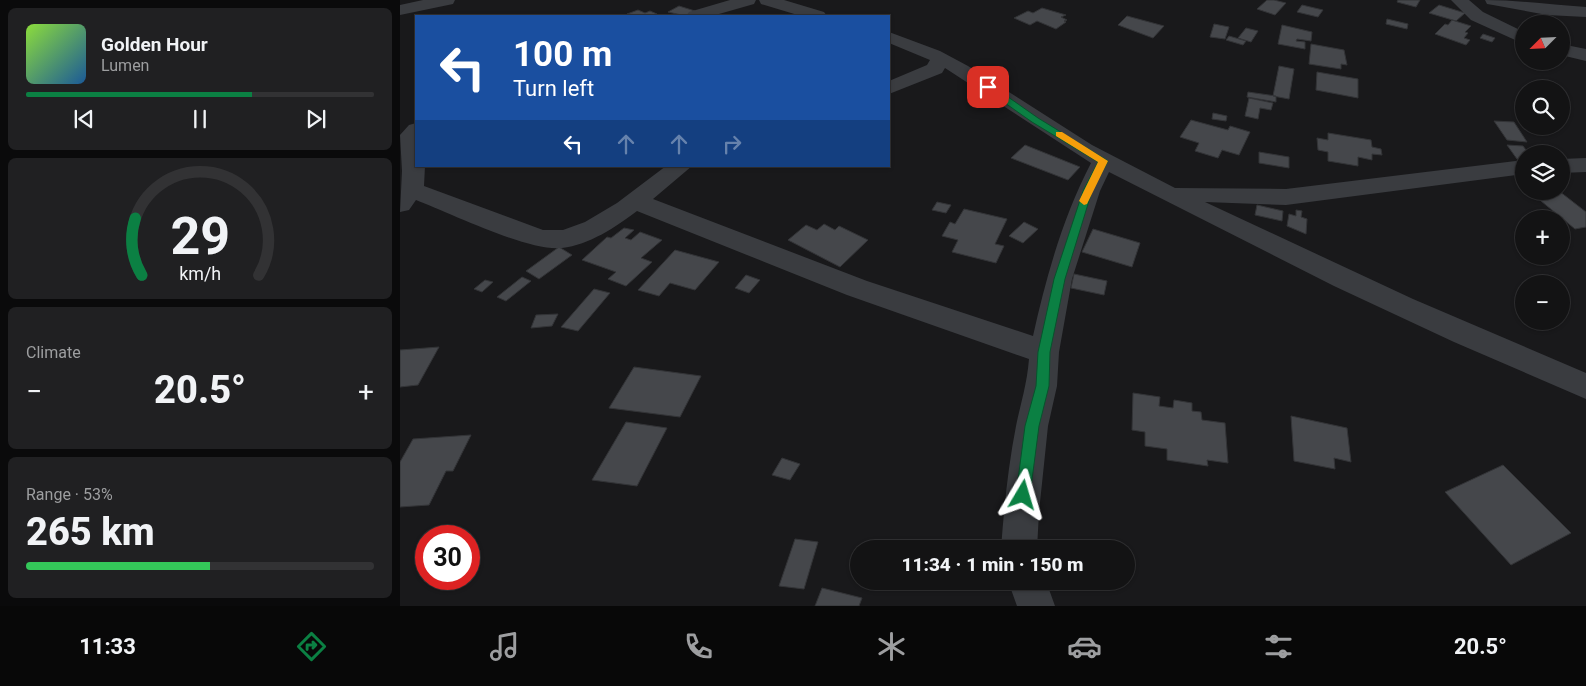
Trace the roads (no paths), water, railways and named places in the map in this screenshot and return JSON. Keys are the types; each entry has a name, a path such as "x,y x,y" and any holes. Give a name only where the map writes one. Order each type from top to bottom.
{"street":[{"path":"400,10 447,0"},
{"path":"698,15 748,0"},
{"path":"767,0 815,15"},
{"path":"1459,0 1477,16 1515,35"},
{"path":"1493,0 1547,10 1586,12"},
{"path":"890,37 940,58 988,87 1035,120 1104,161 1291,254 1523,360 1586,386"},
{"path":"1570,51 1586,55"},
{"path":"890,88 935,69 940,58"},
{"path":"415,131 410,136 414,170 405,197 541,240 563,239 577,234 621,211 680,167"},
{"path":"1019,540 1020,512 1032,426 1042,386 1044,352 1066,254 1088,191 1104,161"},
{"path":"1570,165 1586,164"},
{"path":"1170,193 1286,197 1459,174 1515,169"},
{"path":"634,201 848,284 1044,352"},
{"path":"1030,590 1036,606"}]}
